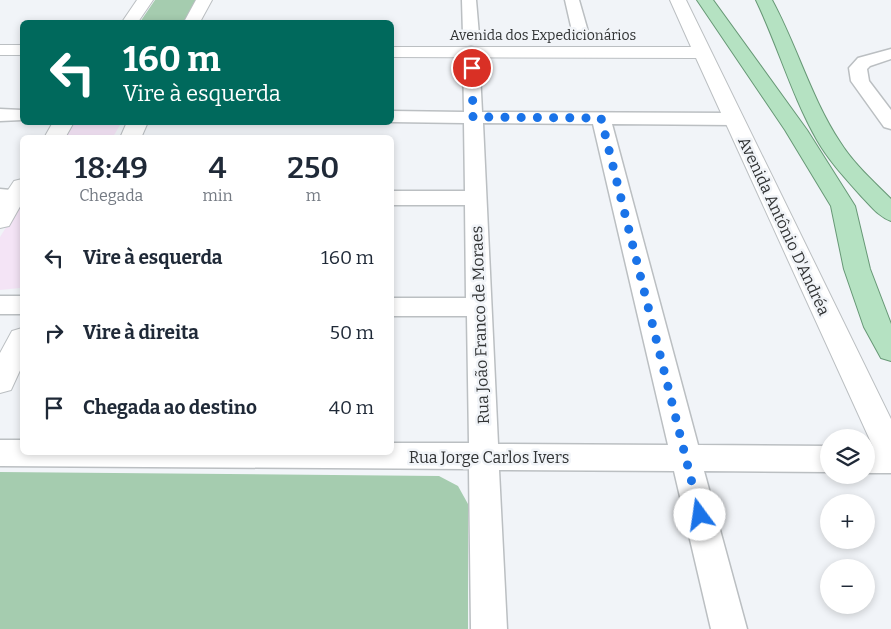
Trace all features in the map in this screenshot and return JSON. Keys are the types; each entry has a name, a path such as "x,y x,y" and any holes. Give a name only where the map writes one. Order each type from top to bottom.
{"main road":[{"path":"705,0 796,130 843,206 857,269 887,328"},
{"path":"764,0 773,16 807,99 823,132 844,163 891,213"}],"street":[{"path":"131,20 145,0"},
{"path":"193,20 204,0"},
{"name":"Rua João Franco de Moraes","path":"470,0 475,40 473,117 489,629"},
{"path":"572,0 581,35"},
{"name":"Avenida Antônio D'Andréa","path":"678,0 692,41 734,119 891,452"},
{"name":"Avenida dos Expedicionários","path":"451,34 475,40"},
{"name":"Avenida dos Expedicionários","path":"562,35 601,35"},
{"name":"Avenida dos Expedicionários","path":"394,52 475,40 692,41"},
{"path":"0,50 20,50"},
{"path":"891,54 864,62 858,68 860,81 891,123"},
{"path":"0,115 20,115"},
{"path":"394,117 734,119"},
{"path":"601,118 729,629"},
{"path":"0,220 13,193"},
{"path":"394,198 476,198"},
{"path":"0,305 20,305"},
{"path":"394,307 480,307"},
{"path":"0,381 20,343"},
{"name":"Rua Jorge Carlos Ivers","path":"0,453 20,453"},
{"name":"Rua Jorge Carlos Ivers","path":"242,455 820,459"},
{"path":"875,460 891,460"}],"shaded area":[{"path":"72,125 120,125 114,135 66,135"},
{"path":"20,205 20,288 0,290 0,237"}],"green space":[{"path":"155,0 197,0 186,20 141,20"},
{"path":"0,472 439,476 458,486 468,504 468,629 0,629"}],"route":[{"path":"472,68 473,117 601,118 700,515"}]}
